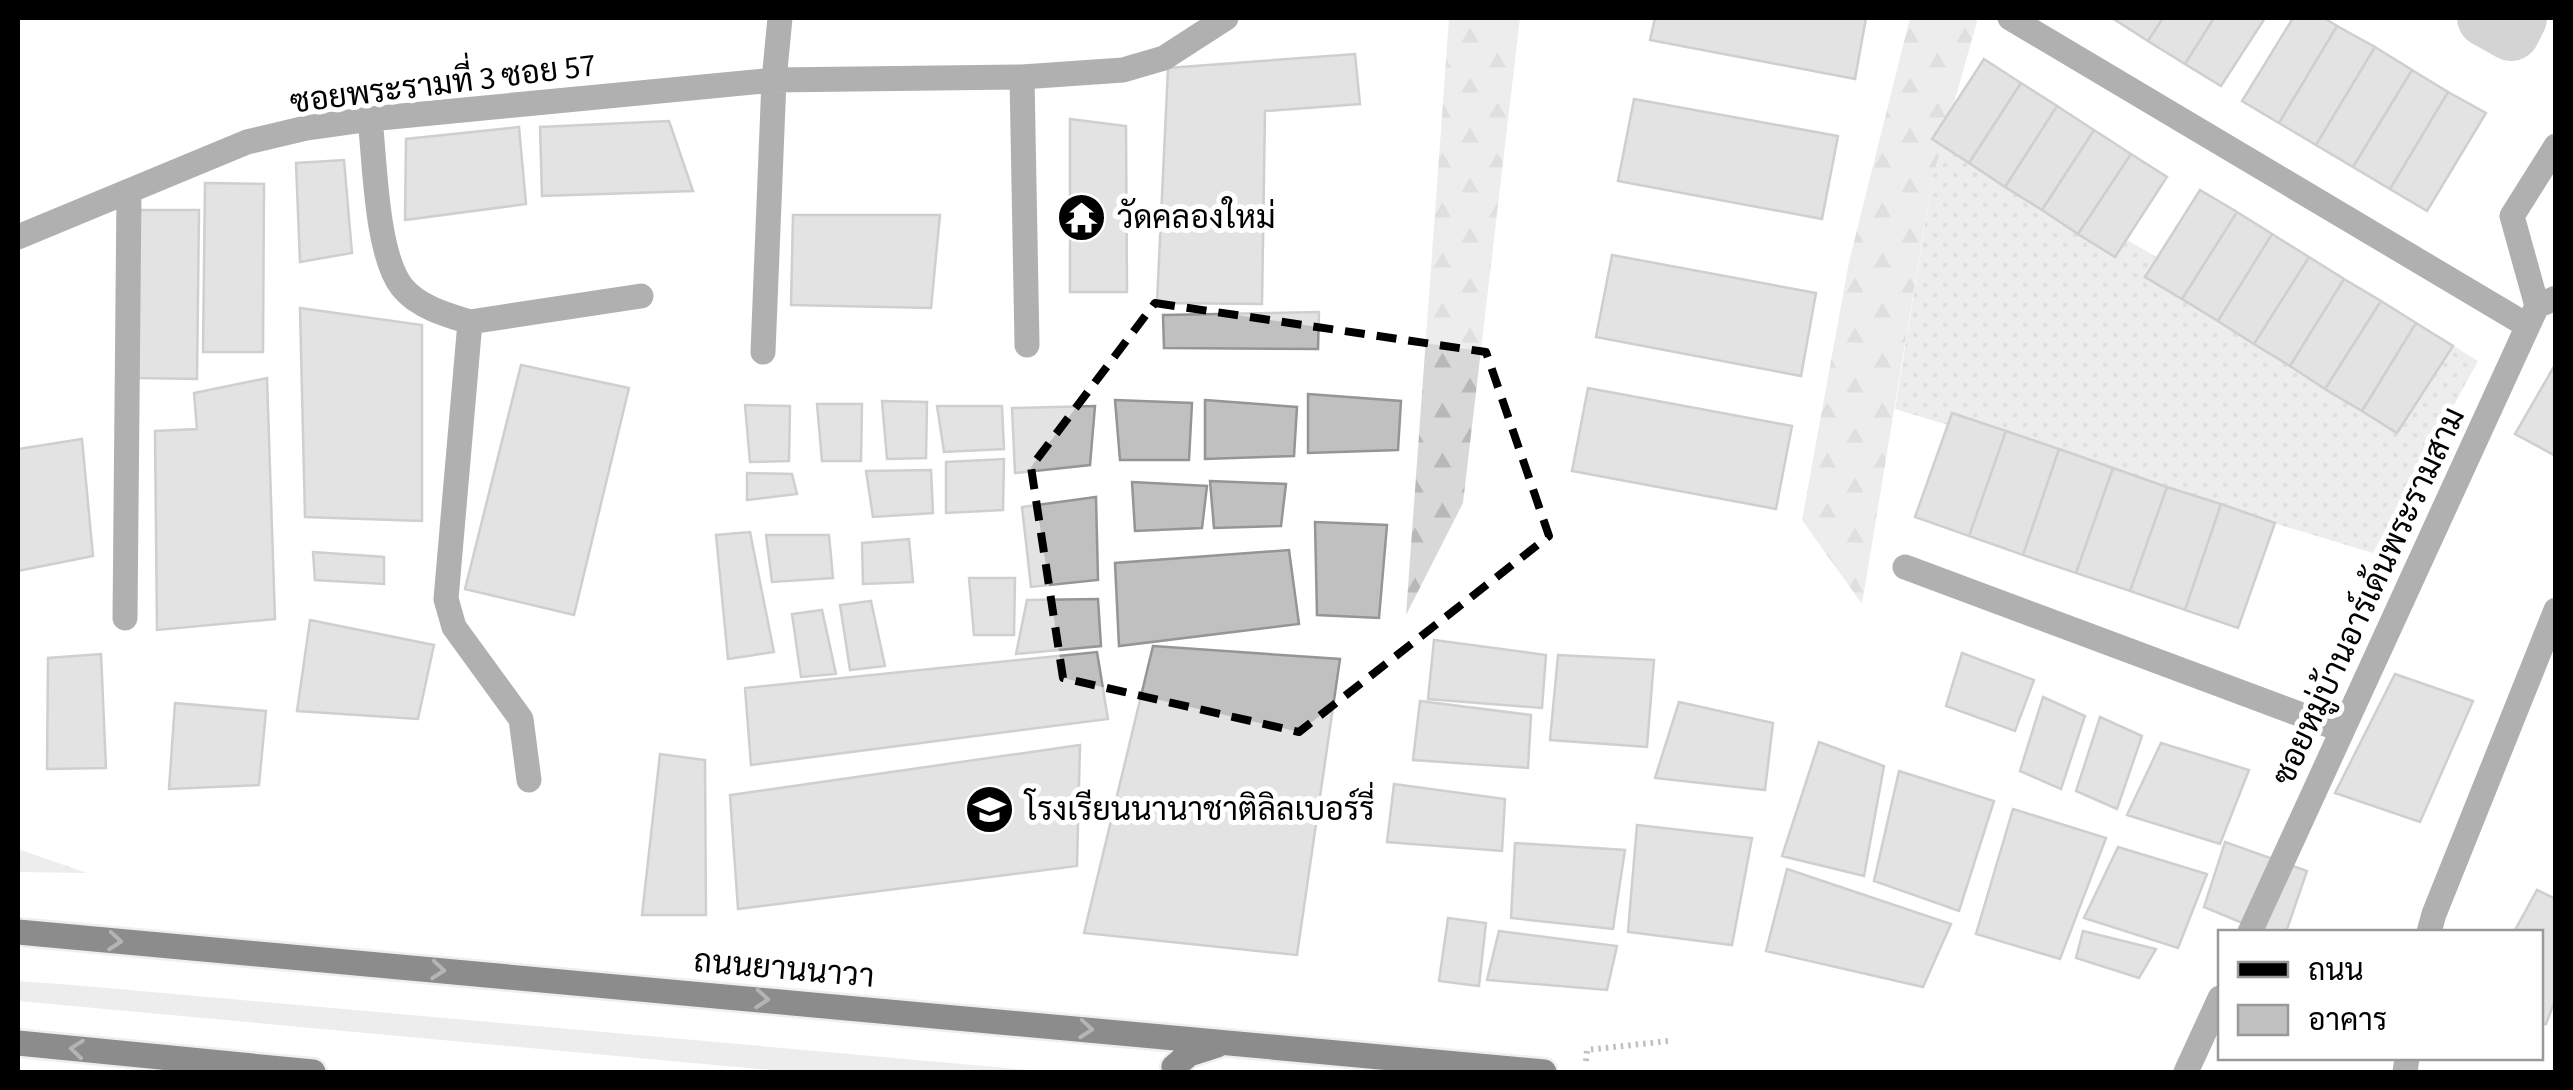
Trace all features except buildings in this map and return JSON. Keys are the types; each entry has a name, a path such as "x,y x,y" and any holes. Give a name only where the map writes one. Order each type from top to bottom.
{"main road":[{"name":"ถนนยานนาวา","path":"18,932 1544,1072"},
{"path":"1174,1072 1174,1066 1189,1054 1227,1042"},
{"path":"18,1043 313,1072"}],"street":[{"path":"763,352 780,18"},
{"name":"ซอยพระรามที่ 3 ซอย 57","path":"18,237 248,142 306,128 774,80 1022,77 1123,70 1164,58 1226,18"},
{"path":"2010,18 2540,310"},
{"path":"1022,77 1027,345"},
{"path":"370,119 386,255 402,288 434,311 470,322 642,296"},
{"path":"2540,310 2512,216 2556,146"},
{"path":"125,618 129,192"},
{"name":"ซอยหมู่บ้านอาร์เด้นพระรามสาม","path":"2251,930 2540,310"},
{"path":"470,322 446,599 454,626 520,719 529,780"},
{"path":"1906,567 2342,730"},
{"path":"2430,930 2556,610"},
{"path":"2186,1072 2218,1002"}],"path":[{"path":"1587,1050 1668,1041"}],"highlighted area":[{"path":"1155,303 1486,352 1549,536 1299,732 1063,678 1031,467"}],"green space":[{"path":"1449,18 1520,18 1463,503 1406,615"},
{"path":"1910,18 1978,18 1932,181 1862,604 1802,520 1849,262"},
{"path":"1945,134 2392,394 2430,331 2478,361 2373,553 1895,409 1932,181"},
{"path":"18,849 87,873 18,872"},
{"path":"18,981 1053,1072 792,1072 18,1001"}],"waterway":[{"path":"2486,18 2511,32 2518,18"}],"place":[{"name":"วัดคลองใหม่","path":"1082,217"},
{"name":"โรงเรียนนานาชาติลิลเบอร์รี่","path":"990,809"}]}
